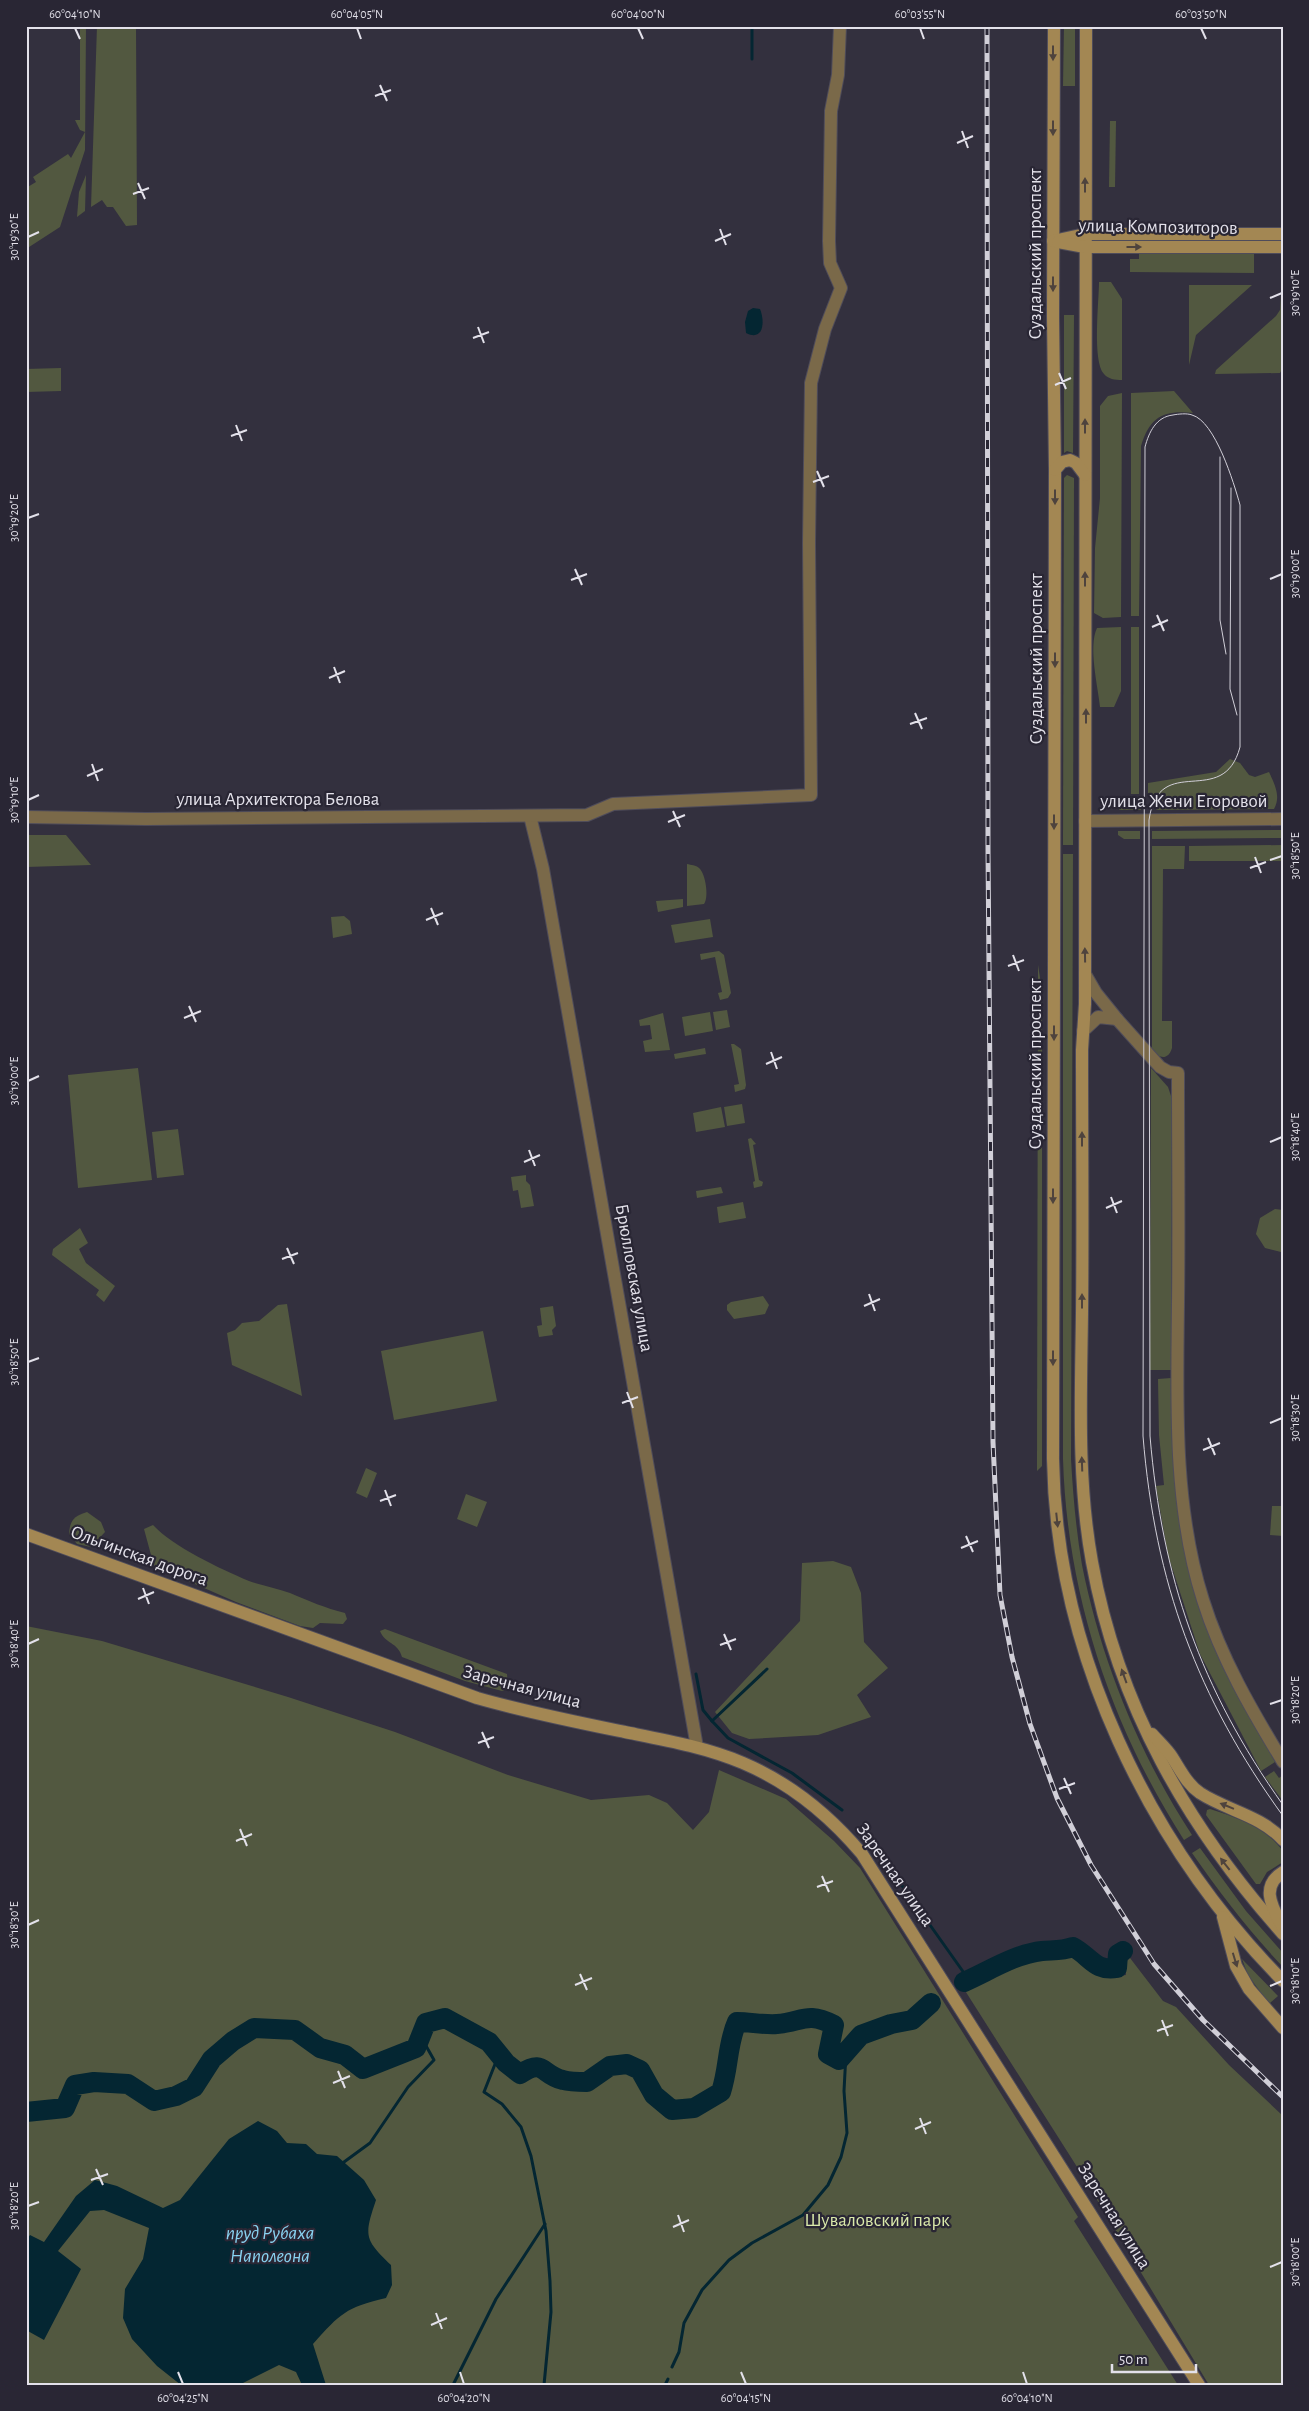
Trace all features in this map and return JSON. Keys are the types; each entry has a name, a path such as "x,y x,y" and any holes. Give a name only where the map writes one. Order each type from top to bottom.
{"main road":[{"name":"Суздальский проспект","path":"1054,26 1053,1478 1058,1528 1072,1608 1101,1697 1120,1744 1167,1832 1222,1913 1283,1980"},
{"path":"1086,26 1085,974 1081,1376 1083,1492 1092,1563 1100,1598 1120,1666 1141,1721 1191,1816 1255,1902 1283,1934"},
{"name":"улица Композиторов","path":"1053,241 1085,234 1283,234"},
{"name":"улица Композиторов","path":"1053,241 1085,247 1283,247"},
{"path":"1055,470 1062,462 1070,460 1085,475"},
{"name":"Ольгинская дорога","path":"26,1534 240,1612"},
{"name":"Заречная улица","path":"240,1612 510,1708 697,1747 745,1764 816,1807 839,1827 862,1854 1199,2385"},
{"path":"1141,1721 1171,1756 1187,1782 1199,1792 1249,1815 1283,1840"},
{"path":"1283,1872 1270,1882 1269,1889 1283,1928"},
{"path":"1222,1913 1236,1966 1249,1989 1283,2028"}],"street":[{"name":"улица Архитектора Белова","path":"26,817 146,819 587,815 613,804 812,794 808,543 811,383 824,329 841,288 830,263 829,241 831,111 838,75 840,26"},
{"name":"Брюлловская улица","path":"530,816 543,869 697,1747"},
{"name":"улица Жени Егоровой","path":"1085,821 1283,819"},
{"path":"1085,974 1096,993 1160,1067 1169,1072 1178,1073 1178,1442 1189,1537 1202,1599 1219,1643 1240,1686 1283,1762"},
{"path":"1083,1031 1098,1017 1117,1019"}],"green space":[{"path":"80,26 86,26 85,150 60,227 26,249 26,188 36,182 33,177 68,154 71,158 85,132 80,130 75,120 80,120"},
{"path":"97,26 136,26 137,225 126,226 113,207 107,207 102,200 91,207"},
{"path":"1064,26 1075,26 1075,86 1063,86"},
{"path":"1110,121 1116,121 1115,187 1109,187"},
{"path":"86,175 85,211 77,217 79,192"},
{"path":"1139,251 1254,252 1254,273 1130,272 1130,259 1139,259"},
{"path":"1282,280 1283,367 1280,373 1215,374 1216,370 1276,316 1280,310"},
{"path":"1099,282 1111,282 1122,299 1122,380 1108,377 1100,367 1097,344"},
{"path":"1189,285 1252,285 1196,335 1189,365"},
{"path":"1064,315 1074,315 1073,453 1067,451 1064,453"},
{"path":"61,368 61,391 26,392 26,369"},
{"path":"1174,391 1193,413 1166,414 1159,418 1149,428 1141,446 1139,616 1131,616 1131,393"},
{"path":"1122,393 1121,617 1103,618 1094,613 1095,548 1100,498 1100,406 1108,396"},
{"path":"1067,475 1074,478 1073,845 1063,845 1064,478"},
{"path":"1121,627 1121,691 1114,707 1100,707 1093,656 1094,636 1097,628"},
{"path":"1131,627 1139,627 1139,794 1131,794"},
{"path":"1230,759 1240,763 1249,775 1255,777 1269,772 1277,795 1274,809 1156,810 1164,797 1148,797 1148,783 1216,772"},
{"path":"1121,802 1141,802 1141,810 1119,810"},
{"path":"1283,830 1283,838 1152,839 1152,831"},
{"path":"1118,831 1140,831 1140,839 1124,839 1118,835"},
{"path":"26,835 66,835 91,865 26,867"},
{"path":"1283,845 1283,861 1189,861 1189,846"},
{"path":"1152,846 1185,846 1184,869 1163,869 1162,1021 1172,1021 1172,1048 1166,1057 1152,1051"},
{"path":"1063,854 1073,854 1071,1459 1078,1539 1090,1601 1111,1671 1124,1705 1155,1772 1192,1835 1184,1840 1135,1752 1098,1658 1073,1560 1066,1510 1063,1459"},
{"path":"687,864 698,867 703,875 706,892 704,904 687,906"},
{"path":"683,899 683,907 658,912 656,901"},
{"path":"344,916 350,921 352,934 333,938 331,917"},
{"path":"710,919 713,937 675,943 671,925"},
{"path":"719,951 724,955 731,993 728,998 720,1000 718,993 722,992 715,957 701,960 700,954"},
{"path":"1038,965 1042,990 1042,1466 1037,1471"},
{"path":"727,1010 730,1027 716,1030 713,1012"},
{"path":"710,1012 713,1031 685,1036 682,1017"},
{"path":"663,1013 670,1050 645,1052 643,1041 652,1039 650,1025 640,1026 639,1020"},
{"path":"731,1044 741,1049 746,1085 745,1089 735,1092 734,1085 739,1084"},
{"path":"705,1048 706,1054 675,1059 674,1054"},
{"path":"138,1068 152,1180 78,1188 68,1075"},
{"path":"1151,1068 1168,1087 1172,1099 1171,1370 1150,1370"},
{"path":"742,1104 745,1123 727,1126 724,1107"},
{"path":"721,1107 725,1127 696,1132 693,1113"},
{"path":"178,1129 184,1175 157,1178 152,1132"},
{"path":"751,1138 756,1144 753,1145 759,1180 763,1182 762,1186 754,1188 753,1182 755,1181 748,1139"},
{"path":"526,1175 534,1206 521,1208 518,1190 513,1191 511,1177"},
{"path":"721,1187 723,1193 697,1198 696,1191"},
{"path":"743,1202 746,1218 719,1223 717,1207"},
{"path":"1275,1209 1283,1210 1281,1252 1265,1248 1256,1234 1260,1218"},
{"path":"80,1228 88,1243 79,1249 86,1263 115,1286 104,1302 96,1295 99,1290 52,1255 53,1249"},
{"path":"763,1296 769,1305 765,1314 734,1319 727,1310 727,1305 731,1302"},
{"path":"287,1304 302,1396 232,1365 227,1333 235,1330 242,1323 259,1321 278,1305"},
{"path":"553,1306 556,1326 552,1330 553,1335 539,1337 537,1326 542,1325 540,1308"},
{"path":"483,1331 497,1401 394,1420 381,1351"},
{"path":"1171,1378 1175,1483 1197,1602 1214,1646 1275,1762 1261,1771 1200,1654 1168,1555 1156,1486 1164,1485 1159,1435 1158,1379"},
{"path":"366,1468 377,1473 367,1498 356,1493"},
{"path":"466,1494 487,1502 477,1527 457,1519"},
{"path":"1272,1506 1283,1506 1283,1536 1270,1535"},
{"path":"87,1512 101,1522 105,1532 91,1547 77,1544 69,1534 70,1525 74,1519"},
{"path":"153,1525 185,1549 212,1564 249,1581 285,1591 324,1607 345,1613 347,1619 343,1624 320,1623 313,1628 300,1626 236,1602 154,1566 144,1529"},
{"path":"833,1561 851,1567 861,1593 864,1642 888,1668 857,1695 871,1717 818,1735 749,1739 732,1733 715,1712 800,1621 802,1563"},
{"name":"Шуваловский парк","path":"26,1626 102,1641 288,1697 395,1732 508,1775 591,1800 649,1795 667,1803 693,1830 709,1812 719,1770 786,1799 834,1841 860,1868 1078,2217 1074,2221 1178,2385 26,2385"},
{"path":"385,1629 507,1674 508,1689 502,1691 465,1681 402,1657 398,1648 382,1635 380,1631"},
{"path":"1274,1771 1279,1778 1283,1775 1283,1801 1265,1777"},
{"path":"1210,1809 1250,1824 1268,1836 1283,1851 1283,1862 1267,1872 1260,1884 1256,1884 1206,1815 1207,1810"},
{"path":"1200,1848 1246,1911 1283,1953 1283,1967 1235,1912 1192,1853"},
{"path":"1041,1955 1079,1956 1100,1971 1112,1976 1126,1975 1126,1962 1130,1958 1163,2001 1176,2007 1229,2065 1283,2116 1283,2385 1209,2385 1079,2170 964,1989 1006,1967"},
{"path":"1242,1959 1278,1996 1269,2004 1248,1975"}],"water":[{"path":"753,308 760,309 762,314 762,329 756,335 746,333 745,322 748,311"},
{"name":"пруд Рубаха Наполеона","path":"258,2121 277,2131 287,2143 306,2144 317,2154 337,2156 364,2180 376,2200 369,2222 369,2236 376,2249 391,2265 392,2285 386,2298 361,2305 345,2313 330,2325 313,2344 326,2385 302,2385 296,2372 279,2365 239,2385 181,2385 157,2366 132,2339 123,2318 125,2289 143,2259 149,2228 104,2210 90,2211 58,2251 81,2269 44,2340 26,2330 26,2241 30,2235 44,2242 76,2196 95,2180 117,2186 163,2208 180,2200 229,2139"}],"waterway":[{"path":"752,26 752,59"},
{"path":"696,1674 703,1710 712,1721 767,1669"},
{"path":"712,1721 728,1738 792,1773 842,1810"},
{"path":"864,1832 969,1980"},
{"path":"964,1982 1012,1959 1042,1951 1073,1947 1103,1968 1117,1968 1118,1954 1123,1951"},
{"path":"26,2112 65,2108 75,2085 94,2082 128,2084 154,2101 176,2096 194,2087 212,2059 233,2041 254,2028 295,2030 320,2048 345,2055 363,2069 416,2048 426,2023 445,2018 489,2042 506,2063 520,2074 534,2067 543,2069 556,2078 563,2080 587,2082 610,2066 627,2064 640,2070 654,2095 672,2110 694,2108 721,2092 731,2039 737,2022 777,2024 805,2018 825,2021 834,2025 828,2054 839,2060 861,2035 891,2024 912,2020 931,2003"},
{"path":"344,2162 370,2143 408,2087 434,2060 421,2037"},
{"path":"672,2367 679,2352 684,2323 702,2290 729,2260 752,2243 803,2215 828,2185 841,2157 847,2133 844,2091 846,2053"},
{"path":"499,2054 484,2092 502,2104 521,2127 531,2156 546,2231 551,2312 544,2385"},
{"path":"453,2385 496,2299 545,2224"},
{"path":"665,2385 668,2379"}],"tram line":[{"path":"1283,1805 1229,1718 1190,1630 1175,1584 1164,1537 1150,1436 1149,820 1155,799 1165,788 1178,783 1206,780 1220,776 1232,766 1240,747 1240,505 1216,440 1200,420 1192,415 1180,414 1167,416 1158,422 1151,431 1145,447 1143,1436 1149,1490 1158,1541 1170,1589 1185,1636 1204,1682 1227,1727 1253,1772 1283,1816"},
{"path":"1220,457 1220,620 1226,654"},
{"path":"1231,488 1230,689 1237,715"}],"railway":[{"path":"987,26 988,849 993,1442 1000,1595 1012,1657 1030,1724 1057,1798 1091,1865 1154,1964 1203,2020 1283,2097"}]}
